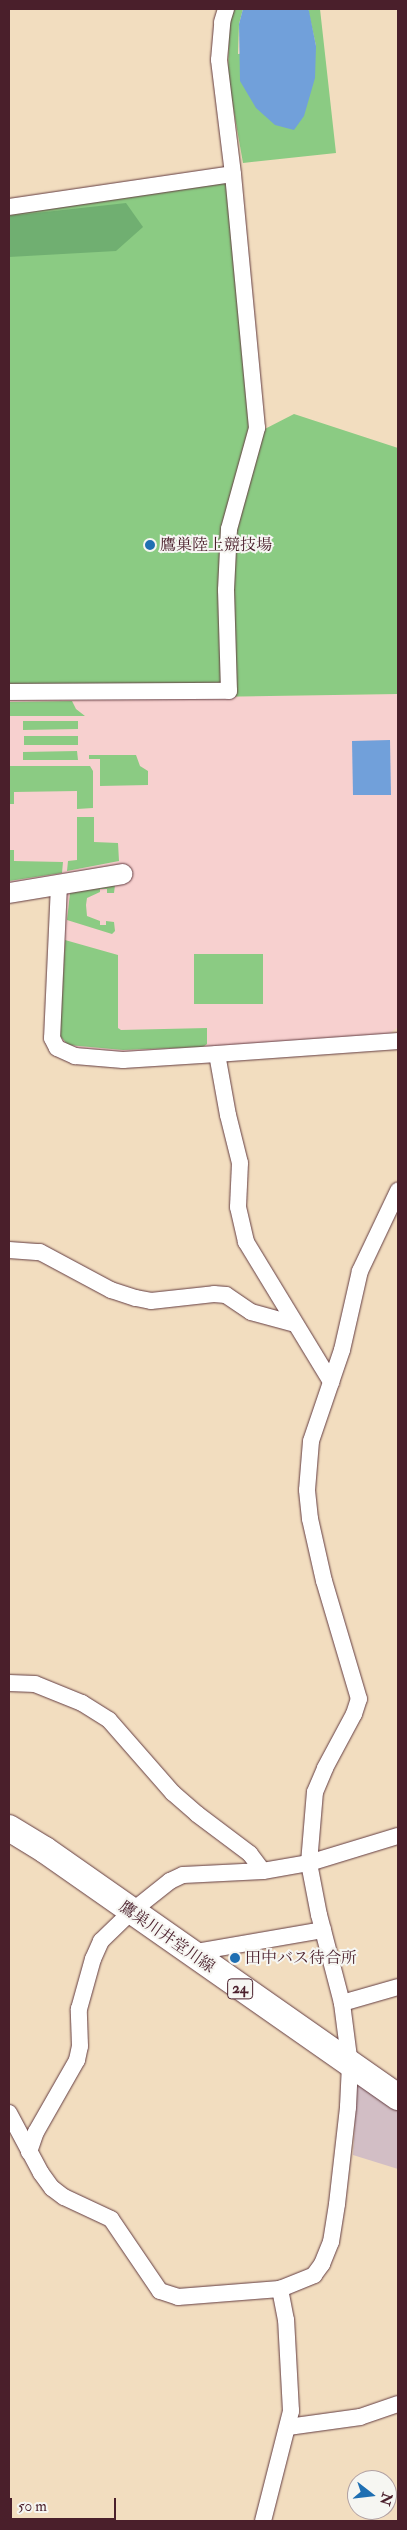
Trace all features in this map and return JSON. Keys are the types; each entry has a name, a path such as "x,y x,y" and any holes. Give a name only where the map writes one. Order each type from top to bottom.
{"main road":[{"name":"鷹巣川井堂川線","path":"9,1828 45,1850 398,2097"}],"street":[{"path":"9,692 229,691 226,590 229,528 257,428 233,174 219,60 222,22 226,9"},
{"path":"9,207 233,174"},
{"path":"9,893 122,874"},
{"path":"59,885 52,1038 57,1048 74,1056 123,1060 398,1041"},
{"path":"217,1054 228,1115 240,1163 238,1206 242,1232 246,1242 331,1382"},
{"path":"9,2113 52,2188 64,2197 111,2219 160,2291 178,2297 280,2289 314,2275 322,2264 330,2242 343,2154 350,2065 342,2003 323,1930 309,1863 316,1792 325,1768 354,1714 359,1699 324,1581 310,1519 307,1490 310,1441 342,1350 360,1271 398,1191"},
{"path":"9,1250 40,1252 111,1290 136,1298 151,1301 214,1294 226,1295 251,1312 295,1324"},
{"path":"9,1683 35,1684 82,1703 109,1720 173,1793 197,1814 250,1854 263,1871"},
{"path":"30,2152 36,2132 77,2060 80,2046 78,2010 101,1941 131,1912 170,1881 183,1875 263,1871 309,1863 398,1836"},
{"path":"190,1953 323,1930"},
{"path":"342,2003 398,1987"},
{"path":"263,2521 291,2411 286,2320 280,2289"},
{"path":"288,2427 360,2417 398,2404"}],"shaded area":[{"path":"398,694 398,1027 388,1035 124,1052 68,1047 57,1037 66,891 9,883 9,700"},
{"path":"369,2083 398,2100 398,2169 353,2155 357,2086"}],"green space":[{"path":"233,9 243,9 239,24 238,54 316,46 308,9 320,9 336,153 243,163 228,78 229,20"},
{"path":"233,174 257,433 294,414 398,448 398,694 9,700 9,207"},
{"path":"126,203 143,227 116,251 9,257 9,216"},
{"path":"72,701 76,709 85,716 9,716 9,702"},
{"path":"23,721 78,721 78,729 23,730"},
{"path":"24,736 78,736 78,745 24,745"},
{"path":"77,751 78,760 23,760 23,752"},
{"path":"89,755 136,755 140,766 148,771 148,785 100,786 100,759 89,759"},
{"path":"9,766 90,766 93,771 93,808 77,809 77,791 14,792 14,804 9,804"},
{"path":"77,817 94,817 94,842 118,843 119,861 67,871 68,861 77,860"},
{"path":"9,850 14,850 14,861 63,862 62,873 9,881"},
{"path":"115,885 114,893 107,893 107,889 100,889 100,892 87,898 86,905 87,916 100,921 100,925 106,925 106,921 114,922 115,931 112,934 67,920 70,893"},
{"path":"65,940 118,955 118,1028 121,1030 207,1028 207,1044 203,1047 123,1050 68,1045 60,1036"},
{"path":"194,954 263,954 263,1004 194,1004"}],"water":[{"path":"243,9 308,9 309,11 316,46 315,78 304,116 294,130 275,125 256,108 240,81 239,24"},
{"path":"390,740 391,795 353,795 352,741"}],"place":[{"name":"鷹巣陸上競技場","path":"150,545"},
{"name":"田中バス待合所","path":"235,1958"}]}
